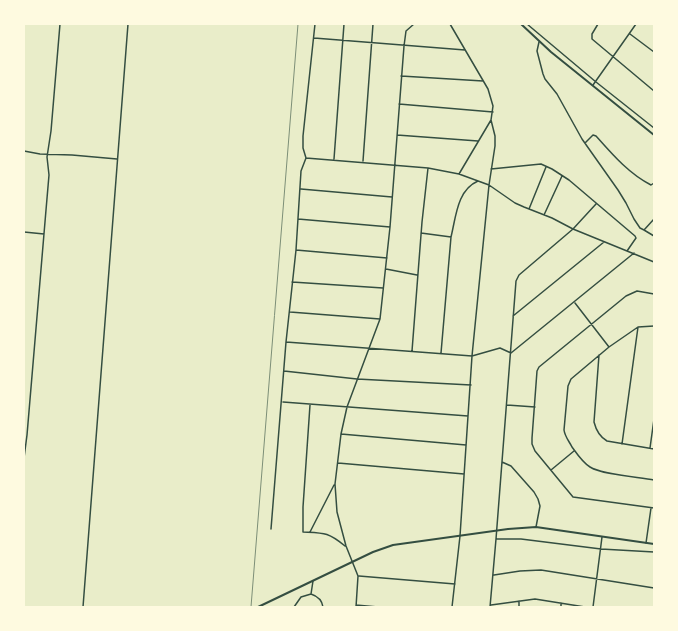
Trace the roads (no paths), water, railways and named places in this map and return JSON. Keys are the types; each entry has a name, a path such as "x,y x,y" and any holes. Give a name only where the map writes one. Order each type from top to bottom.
{"street":[{"path":"24,458 36,340 49,180 47,154 51,131 60,24"},
{"path":"83,607 128,24"},
{"path":"271,529 286,342 296,250 301,171 306,158 303,145 315,24"},
{"path":"334,159 344,24"},
{"path":"363,162 374,24"},
{"path":"378,607 356,606 358,576 346,546 337,512 335,484 347,407 380,318 390,227 404,46 406,31 414,24"},
{"path":"450,24 484,81 492,98 493,112 491,120 459,174"},
{"path":"522,25 526,24 654,128"},
{"path":"598,24 592,34 592,40 654,91"},
{"path":"593,85 636,24"},
{"path":"522,25 539,42 654,135"},
{"path":"630,34 654,52"},
{"path":"314,38 465,50"},
{"path":"539,42 537,51 543,74 557,94 585,143 618,190 640,228 654,236"},
{"path":"401,76 484,81"},
{"path":"400,104 493,112"},
{"path":"452,607 460,536 472,356 489,185 495,146 495,136 491,120"},
{"path":"397,134 478,141"},
{"path":"585,143 590,136 596,136 615,157 639,179 651,184 654,183"},
{"path":"24,151 40,154 117,159"},
{"path":"306,158 395,164 459,174 489,185 529,210 654,262"},
{"path":"492,169 541,164 562,176 635,236 636,238 627,250"},
{"path":"529,210 546,167"},
{"path":"412,351 417,275 428,168"},
{"path":"544,215 562,176"},
{"path":"441,354 451,237 462,197 468,187 478,180"},
{"path":"301,189 392,197"},
{"path":"585,607 535,599 490,606 517,276 573,229 596,204"},
{"path":"298,220 390,227"},
{"path":"644,230 654,220"},
{"path":"24,232 44,234"},
{"path":"421,233 451,237"},
{"path":"513,316 605,241"},
{"path":"296,250 387,258"},
{"path":"511,353 634,254"},
{"path":"386,269 417,275"},
{"path":"292,282 383,288"},
{"path":"654,294 636,292 630,294 539,367 534,407 532,444 569,494 576,498 654,508"},
{"path":"574,302 609,347"},
{"path":"290,312 380,318"},
{"path":"654,326 638,327 609,347 574,377 568,386 564,432 575,451 586,464 594,469 654,480"},
{"path":"622,444 638,327"},
{"path":"286,342 472,356 500,348 511,353"},
{"path":"599,355 595,425 598,432 605,440 654,449"},
{"path":"284,371 357,379 471,385"},
{"path":"282,402 468,416"},
{"path":"310,405 303,532 328,534 334,536 346,546"},
{"path":"507,405 534,407"},
{"path":"650,448 654,419"},
{"path":"342,434 466,444"},
{"path":"551,470 575,451"},
{"path":"502,462 510,465 534,492 538,499 540,506 536,527"},
{"path":"338,463 464,474"},
{"path":"310,533 335,484"},
{"path":"646,543 651,508"},
{"path":"260,606 386,547 496,531 536,527 654,544"},
{"path":"592,607 598,579 602,537"},
{"path":"496,539 521,539 601,549 654,552"},
{"path":"493,576 520,571 536,570 654,588"},
{"path":"358,576 455,584"},
{"path":"311,594 313,581"},
{"path":"294,607 301,597 311,594 322,602 323,607"},
{"path":"519,601 519,607"},
{"path":"561,602 561,607"}],"railway":[{"path":"251,607 298,24"}]}
